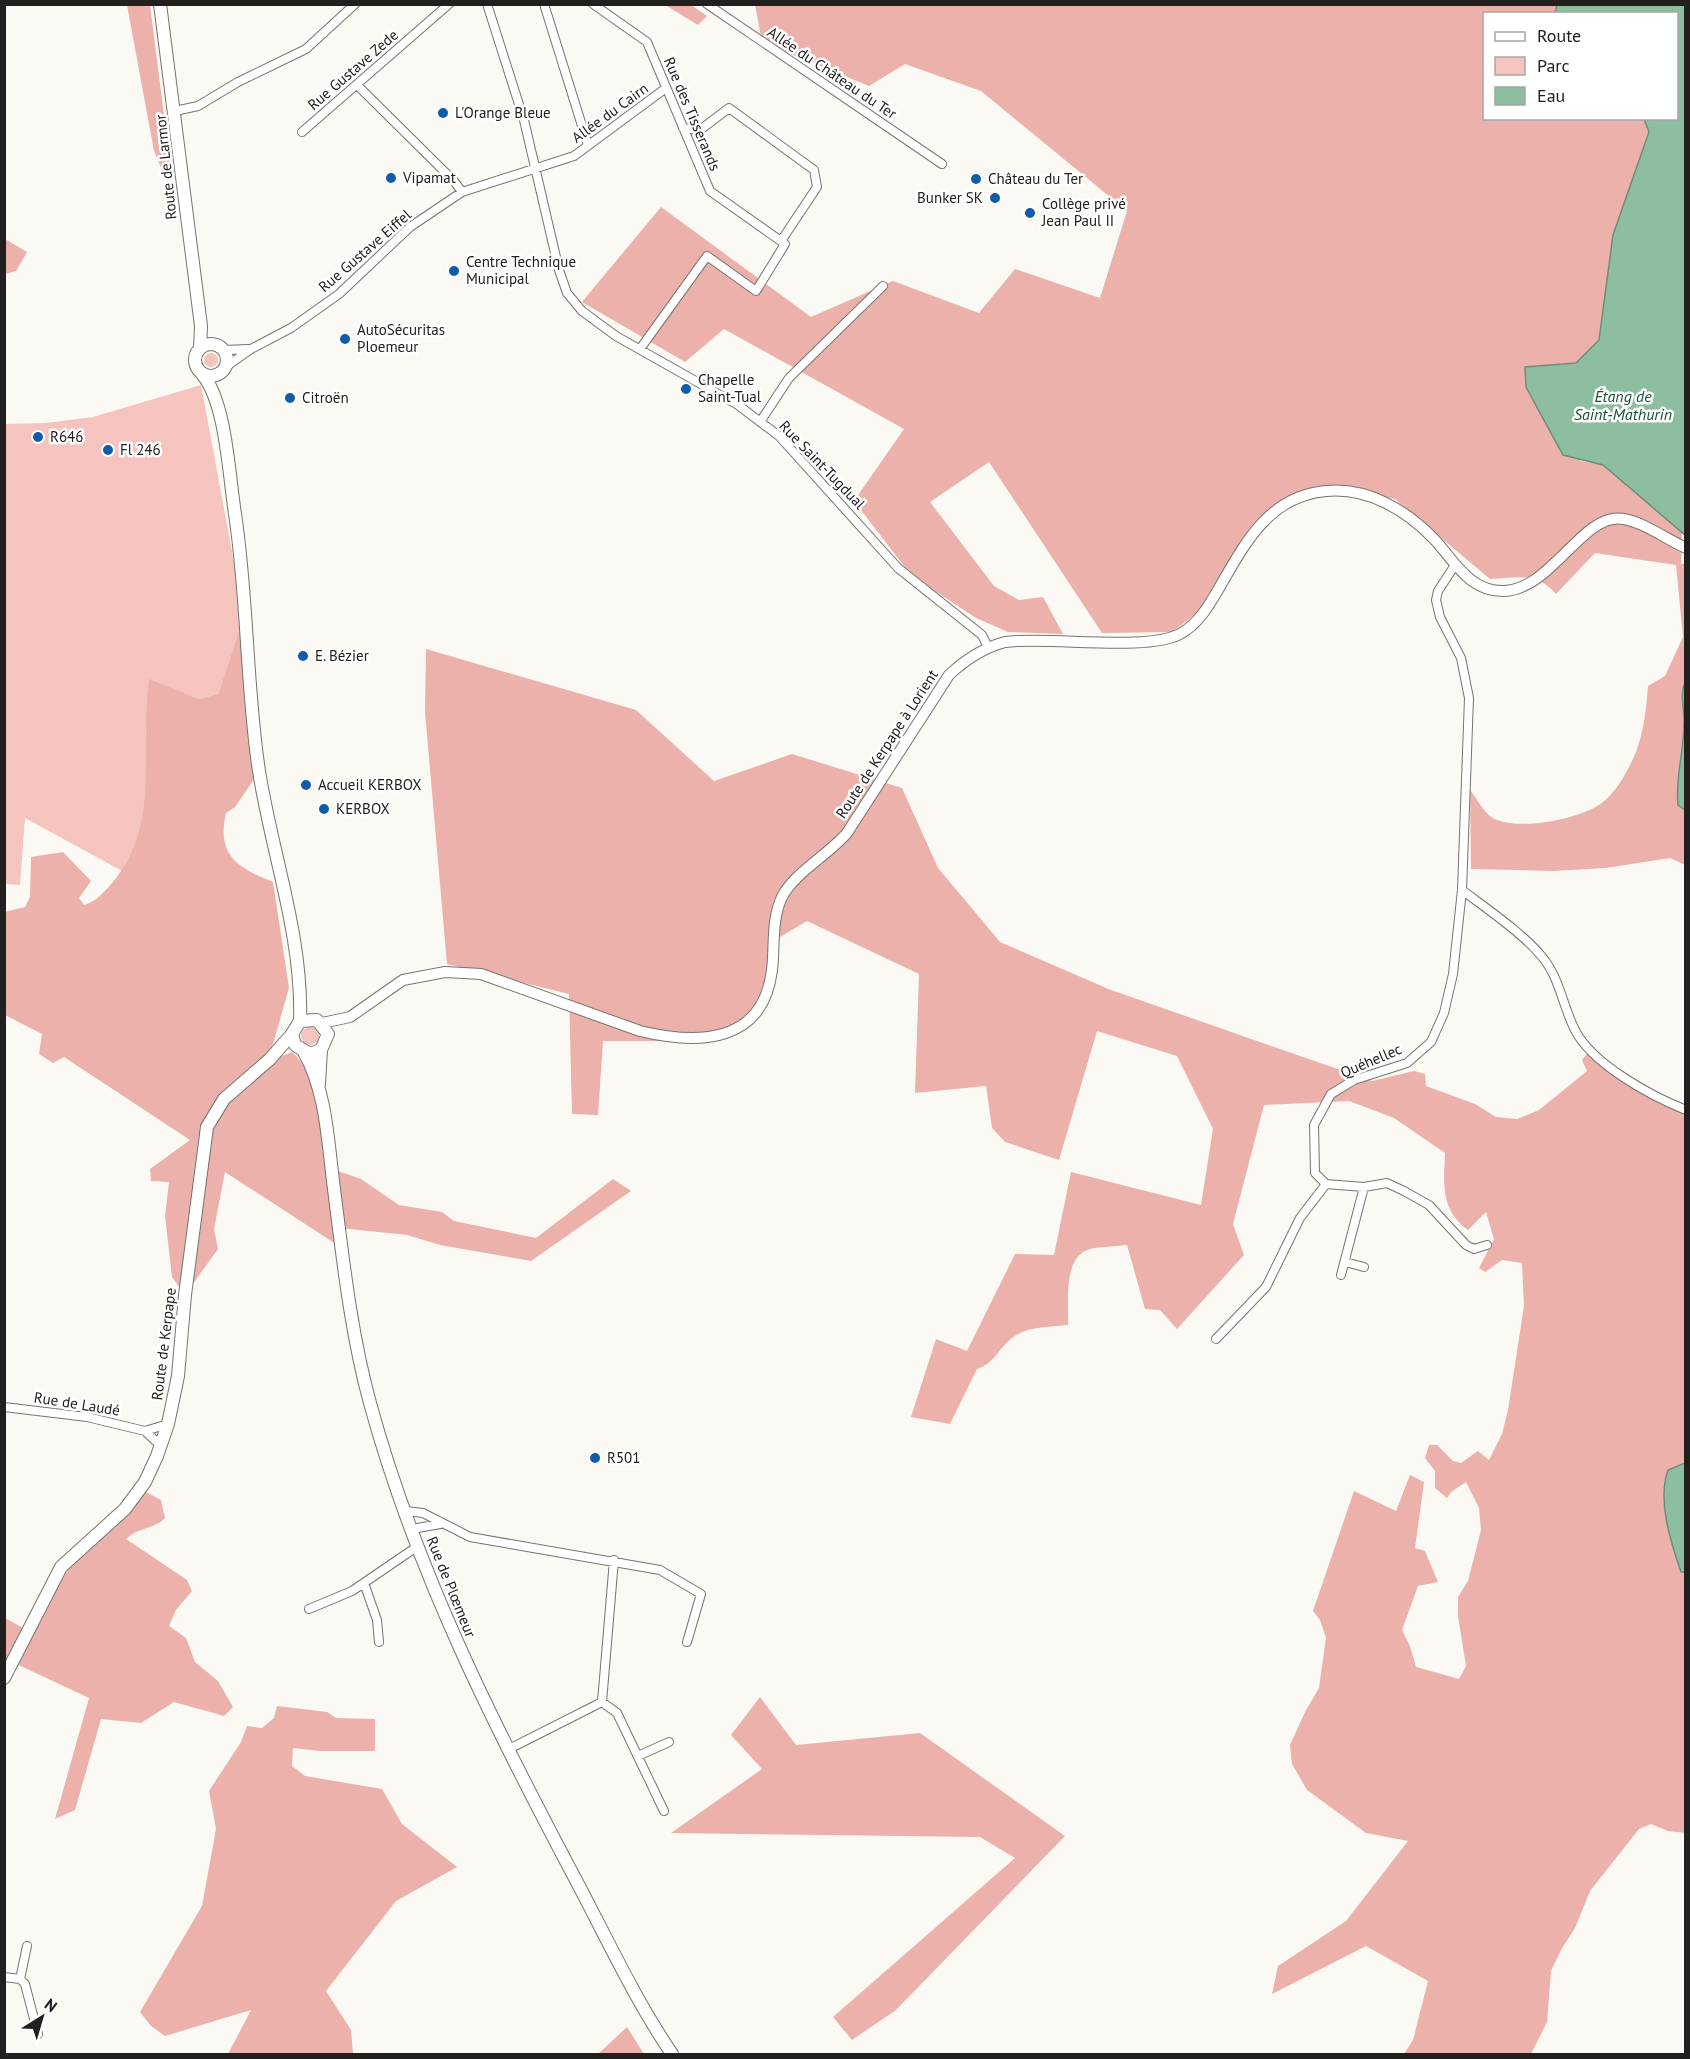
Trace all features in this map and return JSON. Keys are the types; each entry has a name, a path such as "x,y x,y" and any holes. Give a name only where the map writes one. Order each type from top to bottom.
{"main road":[{"name":"Route de Larmor","path":"159,4 175,111 201,326 200,348"},
{"path":"201,326 228,358 216,394"},
{"path":"221,347 208,344 200,348 195,361 216,394 238,536 259,772 302,987 300,1021 292,1034 301,1051 310,1054 324,1045 320,1022 302,987"},
{"path":"202,374 212,377 224,370"},
{"path":"300,1021 320,1022"},
{"name":"Route de Kerpape","path":"4,1678 61,1567 125,1509 145,1482 168,1424 178,1376 185,1295 207,1127 225,1099 270,1059 292,1034"},
{"name":"Rue de Plœmeur","path":"318,1091 324,1045"},
{"name":"Rue de Plœmeur","path":"301,1051 318,1091 351,1304 369,1401 418,1546 452,1632 509,1749 561,1853 672,2055"},
{"name":"Route de Kerpape","path":"270,1059 281,1052 301,1051"}],"street":[{"path":"175,111 198,106 238,82 306,49 355,4"},
{"name":"Rue Gustave Zede","path":"302,132 449,4"},
{"name":"Rue Saint-Tugdual","path":"487,4 524,120 559,270 567,293 582,311 640,349 738,405 779,436 898,568 982,635 988,647"},
{"path":"544,4 588,145"},
{"name":"Rue des Tisserands","path":"593,4 647,42 710,191 781,241"},
{"name":"Allée du Château du Ter","path":"707,4 942,164"},
{"path":"357,85 454,181 462,192"},
{"name":"Allée du Cairn","path":"534,169 574,156 666,88"},
{"path":"640,349 707,256 756,291 785,244 781,241 818,187 814,170 729,108 700,130 683,128"},
{"name":"Rue Gustave Eiffel","path":"224,370 251,349 284,332 339,294 410,227 462,192 534,169"},
{"path":"760,422 789,378 883,285"},
{"name":"Rue Gustave Eiffel","path":"221,347 251,349"},
{"name":"Route de Kerpape à Lorient","path":"320,1022 350,1017 403,980 446,972 481,974 640,1031 665,1037 715,1037 742,1025 758,1011 768,989 775,921 783,895 797,878 831,851 847,833 949,675 964,661 988,647 1019,640 1153,641 1180,633 1195,623 1207,609 1241,550 1266,517 1286,503 1313,492 1350,491 1366,495 1395,508 1423,529 1463,574 1484,588 1503,591 1515,590 1540,578 1587,534 1610,519 1634,522 1686,548"},
{"name":"Quéhellec","path":"1326,1184 1315,1173 1314,1125 1332,1094 1354,1080 1407,1063 1431,1042 1444,1013 1454,974 1462,890 1469,698 1461,658 1440,617 1436,600 1438,591 1455,565"},
{"path":"1462,890 1543,958 1558,984 1574,1029 1587,1049 1643,1088 1686,1110"},
{"name":"Route de Kerpape à Lorient","path":"324,1045 387,997 433,974"},
{"path":"1216,1339 1266,1287 1300,1218 1326,1184 1364,1187 1387,1183 1429,1205 1466,1245 1474,1249 1487,1245"},
{"path":"1341,1275 1364,1187"},
{"path":"1345,1262 1364,1267"},
{"name":"Rue de Laudé","path":"4,1407 87,1417 145,1431 161,1446"},
{"path":"145,1431 168,1424"},
{"path":"406,1511 423,1513 440,1524 470,1537 614,1560 660,1570 701,1594 687,1642"},
{"path":"412,1529 440,1524"},
{"path":"309,1609 364,1583 418,1546"},
{"path":"602,1702 614,1560"},
{"path":"364,1583 377,1620 379,1642"},
{"path":"509,1749 602,1702"},
{"path":"602,1702 617,1713 664,1810"},
{"path":"638,1756 669,1742"},
{"path":"27,1946 20,1979 30,1997 38,2034"},
{"path":"4,1977 20,1979"}],"green space":[{"path":"211,353 216,355 218,360 216,365 211,367 206,365 204,360 206,355"},
{"path":"201,385 244,616 218,694 199,699 149,680 144,815 137,843 122,871 25,818 20,885 5,884 4,424 46,423 93,417"},
{"path":"310,1027 316,1030 319,1036 316,1042 310,1045 304,1042 301,1036 304,1030"}],"shaded area":[{"path":"127,5 150,5 172,179 166,180 154,151"},
{"path":"665,5 691,5 707,16 698,25"},
{"path":"755,5 1557,5 1555,12 1483,12 1483,120 1644,120 1649,132 1613,235 1599,340 1576,363 1525,367 1526,387 1581,461 1603,465 1682,533 1681,564 1686,563 1686,682 1683,692 1684,734 1677,795 1678,805 1685,810 1685,865 1670,858 1606,868 1553,871 1471,869 1470,790 1493,818 1521,824 1550,822 1577,815 1599,805 1612,794 1619,784 1638,746 1644,724 1648,686 1665,676 1683,637 1676,565 1595,553 1556,594 1549,587 1533,579 1517,577 1490,579 1395,499 1317,486 1270,510 1245,537 1197,613 1172,632 1102,633 989,462 930,502 994,586 1019,600 1043,597 1063,634 1008,632 976,618 932,589 904,566 854,501 904,429 724,329 685,362 582,302 661,207 811,317 893,281 979,313 1015,269 1100,298 1127,211 981,91 905,64 869,86 762,42"},
{"path":"5,239 27,252 16,271 5,274"},
{"path":"244,616 259,772 235,807 226,813 224,840 233,858 241,865 273,882 289,988 271,1051 277,1058 292,1052 309,1075 319,1106 332,1169 361,1179 399,1205 442,1212 454,1221 536,1238 613,1179 631,1191 531,1261 440,1245 407,1235 340,1228 342,1248 225,1172 214,1229 218,1249 185,1295 172,1277 165,1216 169,1182 151,1181 150,1169 190,1140 64,1057 53,1063 39,1054 42,1034 5,1015 4,912 25,907 30,897 31,857 63,852 91,881 79,898 84,905 96,899 112,883 128,860 138,836 143,811 146,785 146,705 149,679 199,699 218,694"},
{"path":"426,649 636,710 714,781 792,754 902,788 938,868 1000,942 1111,990 1372,1081 1414,1071 1425,1074 1426,1086 1475,1104 1496,1117 1517,1119 1539,1110 1587,1071 1582,1060 1589,1051 1685,1109 1685,1463 1668,1470 1681,1572 1685,1572 1685,1833 1668,1831 1651,1824 1639,1829 1590,1891 1575,1928 1551,1971 1547,2022 1531,2054 1404,2054 1413,2040 1428,1981 1366,1946 1272,1994 1278,1966 1346,1921 1408,1841 1366,1833 1307,1790 1292,1764 1290,1745 1319,1688 1326,1638 1320,1620 1313,1611 1354,1491 1396,1511 1410,1475 1424,1482 1415,1548 1425,1551 1438,1582 1418,1586 1402,1630 1410,1646 1416,1667 1459,1679 1466,1666 1458,1616 1458,1597 1468,1581 1481,1530 1479,1508 1466,1482 1451,1492 1447,1498 1435,1488 1435,1471 1425,1458 1429,1445 1437,1445 1453,1461 1461,1463 1478,1451 1489,1460 1502,1434 1508,1410 1524,1306 1522,1263 1502,1260 1485,1272 1479,1268 1494,1239 1486,1212 1468,1230 1452,1214 1444,1186 1445,1153 1394,1118 1349,1101 1264,1105 1233,1224 1244,1255 1177,1329 1160,1310 1145,1309 1127,1245 1090,1249 1081,1254 1071,1271 1068,1325 1032,1329 1012,1338 992,1359 977,1369 950,1424 911,1417 936,1339 967,1351 1015,1254 1054,1255 1071,1172 1201,1205 1213,1129 1177,1056 1097,1031 1059,1160 1005,1142 992,1128 986,1086 915,1093 919,974 807,921 780,937 770,997 752,1023 694,1041 603,1041 598,1115 572,1114 569,994 447,964 425,712"},
{"path":"146,1492 161,1500 165,1518 156,1525 135,1532 126,1539 187,1580 192,1591 176,1610 169,1626 186,1638 195,1662 218,1681 233,1707 224,1716 174,1702 141,1723 101,1719 75,1810 55,1819 89,1698 8,1660 5,1666 5,1618 34,1634 61,1580 76,1559 95,1541 115,1528"},
{"path":"760,1697 796,1745 920,1733 1065,1836 896,2010 852,2040 833,2017 1015,1858 980,1837 671,1833 762,1769 731,1735"},
{"path":"277,1706 327,1712 336,1718 375,1719 375,1751 320,1751 293,1748 292,1766 305,1776 382,1789 402,1824 457,1867 396,1901 326,1991 351,2030 353,2054 228,2054 251,2010 165,2036 151,2026 140,2012 202,1906 216,1829 209,1791 241,1742 247,1726 262,1728 274,1718"},
{"path":"627,2027 644,2054 598,2054"}],"water":[{"name":"Étang de Saint-Mathurin","path":"1557,5 1685,5 1685,535 1603,465 1563,455 1526,387 1525,367 1576,363 1599,340 1613,235 1649,132 1644,120 1678,120 1678,12 1555,12"},
{"path":"1685,682 1685,810 1678,805 1677,795 1684,734 1682,698"},
{"path":"1685,1463 1686,1572 1681,1572 1667,1522 1664,1495 1668,1470"}],"place":[{"name":"L'Orange Bleue","path":"443,113"},
{"name":"Vipamat","path":"391,178"},
{"name":"Château du Ter","path":"976,179"},
{"name":"Bunker SK","path":"995,198"},
{"name":"Collège privé Jean Paul II","path":"1030,213"},
{"name":"Centre Technique Municipal","path":"454,271"},
{"name":"AutoSécuritas Ploemeur","path":"345,339"},
{"name":"Chapelle Saint-Tual","path":"686,389"},
{"name":"Citroën","path":"290,398"},
{"name":"R646","path":"38,437"},
{"name":"Fl 246","path":"108,450"},
{"name":"E. Bézier","path":"303,656"},
{"name":"Accueil KERBOX","path":"306,785"},
{"name":"KERBOX","path":"324,809"},
{"name":"R501","path":"595,1458"}]}
